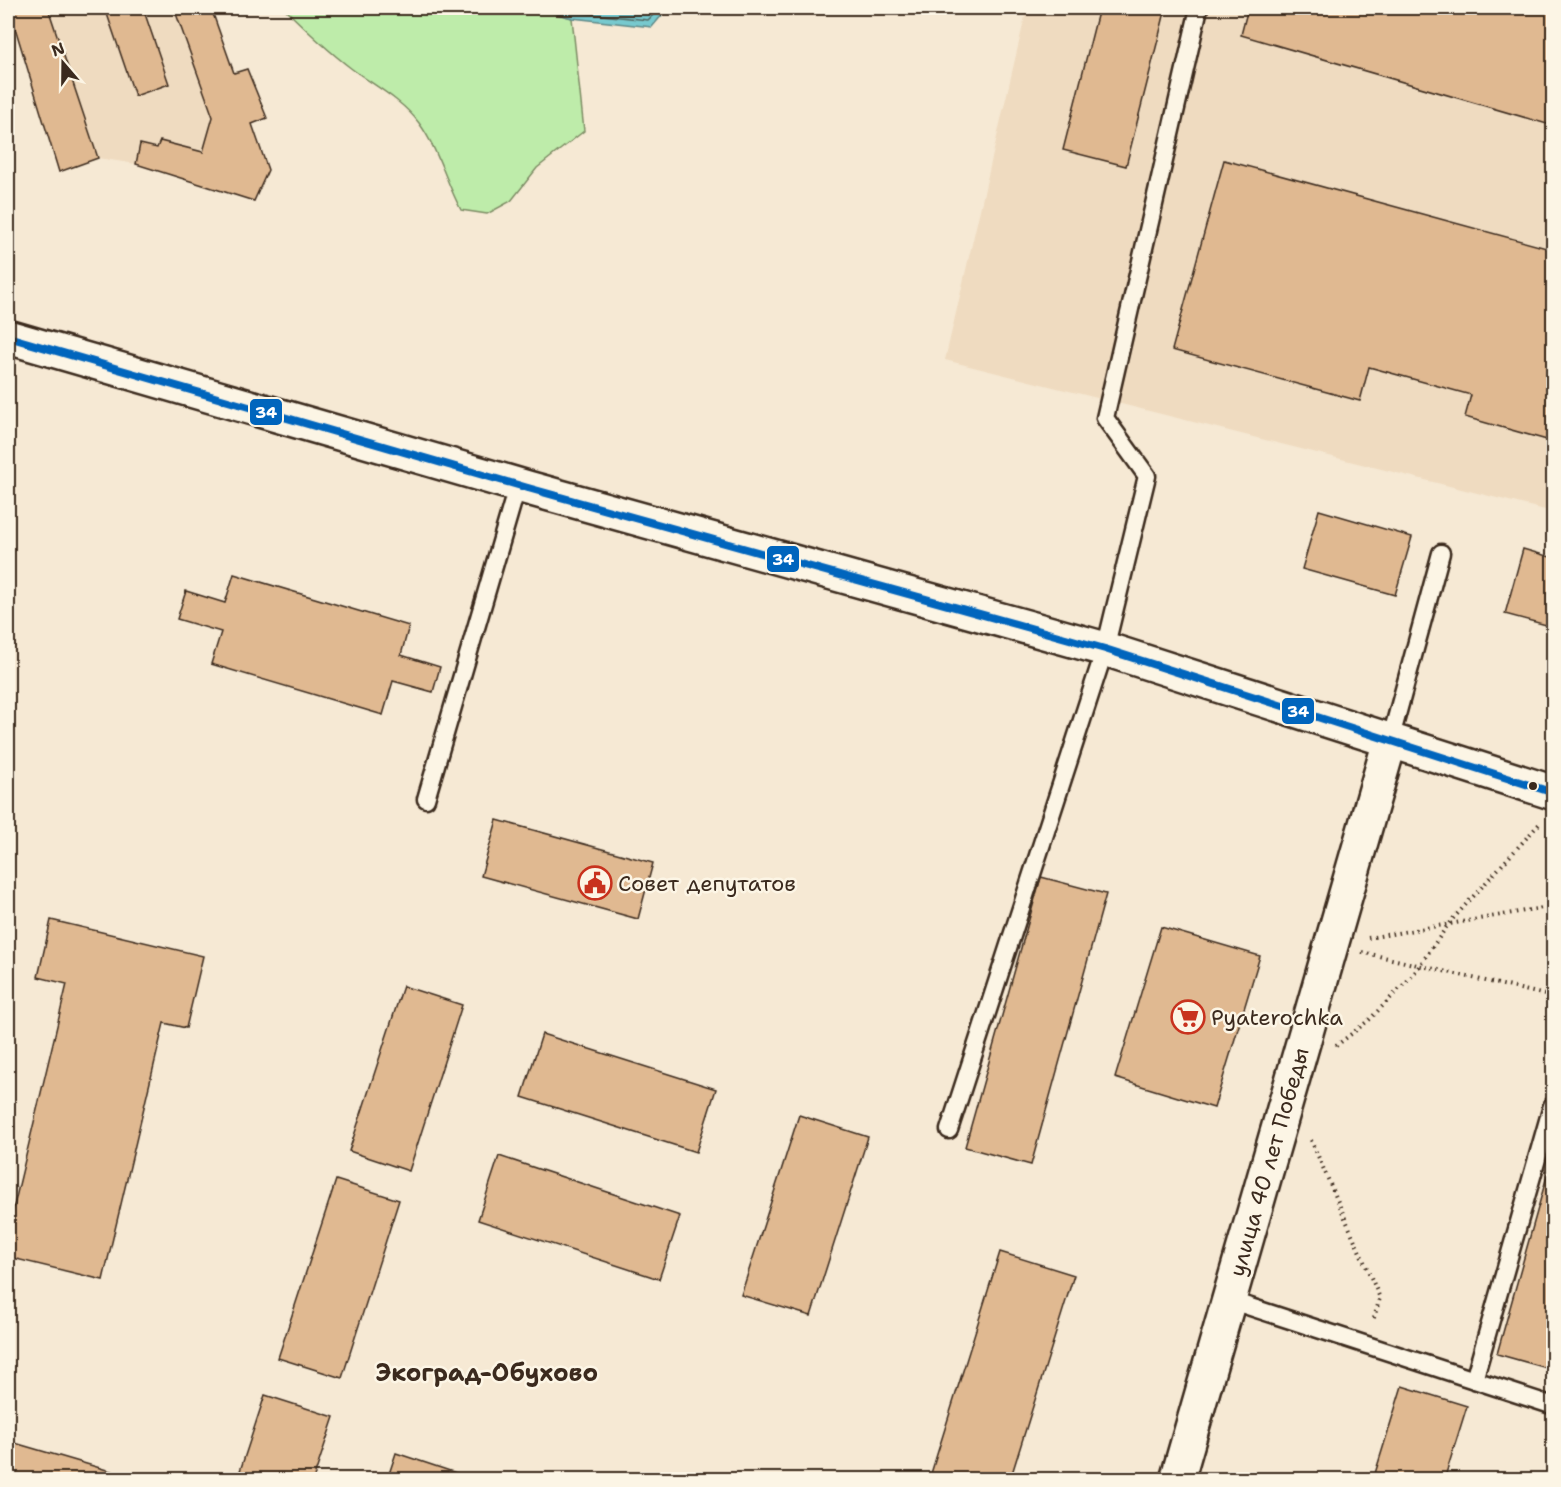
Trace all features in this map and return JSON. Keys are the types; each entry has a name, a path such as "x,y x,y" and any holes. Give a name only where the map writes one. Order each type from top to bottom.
{"main road":[{"path":"8,338 1106,649 1390,741 1550,805"},
{"name":"улица 40 лет Победы","path":"1177,1479 1390,741"}],"lane":[{"path":"949,1130 1106,649 1147,476 1105,418 1199,8"},
{"path":"426,799 518,484"},
{"path":"1390,741 1441,553"},
{"path":"1474,1380 1552,1106"},
{"path":"1229,1300 1554,1406"}],"path":[{"path":"1334,1048 1369,1020 1420,965 1450,922 1550,805"},
{"path":"1332,945 1450,922 1554,906"},
{"path":"1332,945 1554,997"},
{"path":"1289,1092 1380,1298 1366,1345"}],"shaded area":[{"path":"9,8 211,8 234,72 247,69 267,118 252,124 268,170 254,201 136,164 98,158 59,172"},
{"path":"1027,8 1553,8 1553,512 945,360"}],"green space":[{"path":"284,8 536,8 572,18 584,131 537,168 511,201 487,214 461,210 426,133 412,115 396,100 334,55"}],"water":[{"path":"536,8 668,8 652,27 572,18"}],"building":[{"path":"9,8 48,8 98,158 59,172"},
{"path":"105,8 143,8 169,84 135,96"},
{"path":"174,8 211,8 234,73 247,69 267,118 252,124 268,170 254,201 136,164 140,144 157,148 160,141 203,152 213,117"},
{"path":"1099,8 1166,8 1126,166 1063,150"},
{"path":"1248,8 1554,8 1554,126 1241,35"},
{"path":"1224,160 1554,250 1554,442 1465,417 1471,395 1369,367 1360,401 1172,350"},
{"path":"1319,510 1412,537 1395,595 1302,569"},
{"path":"1523,549 1554,558 1554,627 1505,614"},
{"path":"234,574 409,626 401,655 440,667 433,692 393,681 383,715 211,664 221,632 177,619 186,591 225,603"},
{"path":"497,820 653,863 638,919 481,876"},
{"path":"1041,877 1106,894 1031,1165 965,1147"},
{"path":"51,920 203,956 186,1028 164,1023 103,1280 8,1257 8,1231 67,984 38,977"},
{"name":"Pyaterochka","path":"1161,927 1260,956 1214,1108 1115,1078"},
{"path":"403,986 462,1005 409,1171 349,1151"},
{"path":"542,1034 716,1089 696,1152 522,1097"},
{"path":"799,1115 868,1137 811,1316 741,1295"},
{"path":"1554,1151 1554,1370 1497,1354"},
{"path":"499,1156 680,1216 659,1279 478,1220"},
{"path":"336,1180 399,1200 342,1378 278,1358"},
{"path":"1000,1252 1074,1275 1010,1480 929,1480"},
{"path":"1402,1386 1467,1406 1444,1480 1373,1480"},
{"path":"265,1395 334,1417 313,1480 237,1480"},
{"path":"8,1441 141,1480 8,1480"},
{"path":"396,1453 477,1480 387,1480"}],"transit line":[{"name":"34","path":"8,337 528,488 1105,649 1554,793"}],"place":[{"name":"Совет депутатов","path":"595,883"},
{"name":"Pyaterochka","path":"1188,1017"}],"district":[{"name":"Экоград-Обухово","path":"487,1373"}]}
